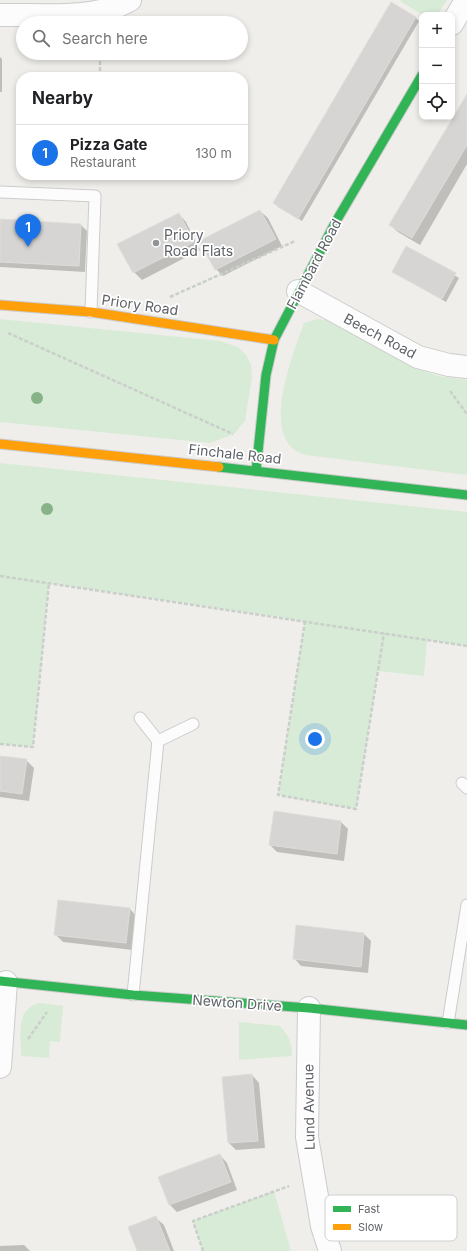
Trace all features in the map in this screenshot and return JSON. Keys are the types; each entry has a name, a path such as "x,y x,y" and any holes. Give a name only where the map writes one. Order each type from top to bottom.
{"street":[{"path":"0,15 100,12 121,5 130,0"},
{"path":"455,19 466,0"},
{"name":"Flambard Road","path":"256,470 266,375 274,340 298,291 419,80"},
{"name":"Beech Road","path":"298,291 418,357 450,365 467,367"},
{"name":"Priory Road","path":"0,305 90,312 146,319 274,340"},
{"name":"Finchale Road","path":"0,444 256,470 467,496"},
{"name":"Newton Drive","path":"1,1058 3,981 133,995 309,1008 467,1025"},
{"name":"Lund Avenue","path":"309,1008 307,1137 322,1226 325,1235"},
{"name":"Lund Avenue","path":"327,1241 330,1251"}],"lane":[{"path":"0,192 95,196 90,312"},
{"path":"133,995 158,741 140,718"},
{"path":"158,741 193,724"},
{"path":"448,1023 467,904"}],"path":[{"path":"100,60 100,72"},
{"path":"146,319 160,301 299,239"},
{"path":"7,333 234,434 259,436"},
{"path":"0,576 467,646"},
{"path":"0,744 32,747 49,583"},
{"path":"306,621 278,795 356,809 384,633"},
{"path":"1,1058 21,1049 53,1004 55,987"},
{"path":"204,1251 193,1221 313,1176"}],"green space":[{"path":"447,0 439,12 419,13 400,1"},
{"path":"0,319 220,341 238,347 246,355 251,365 252,377 245,421 234,434 210,443 0,422"},
{"path":"317,319 336,323 418,368 438,376 467,380 467,475 306,455 291,447 283,433 281,416 282,396 293,355 304,323"},
{"path":"0,463 467,512 467,646 427,640 424,676 378,671 356,809 278,795 305,621 49,583 33,747 0,744"},
{"path":"40,1003 63,1006 60,1042 50,1041 49,1058 21,1056 20,1031 23,1017 26,1011 32,1006"},
{"path":"239,1022 280,1026 286,1033 289,1040 292,1056 239,1060"},
{"path":"274,1191 291,1251 203,1251 193,1221"}],"building":[{"path":"391,2 416,17 298,219 273,203"},
{"path":"467,94 467,145 412,238 389,225 452,120 455,120 455,114"},
{"name":"Priory Road Flats","path":"260,210 276,239 215,270 199,241"},
{"name":"Priory Road Flats","path":"179,213 194,242 133,273 117,244"},
{"path":"0,219 81,224 79,266 0,262"},
{"path":"406,246 456,273 442,299 392,272"},
{"path":"0,756 27,759 22,794 0,791"},
{"path":"274,811 341,821 337,854 269,845"},
{"path":"58,900 130,908 126,943 54,935"},
{"path":"296,925 364,933 361,967 293,959"},
{"path":"252,1074 258,1141 228,1143 222,1077"},
{"path":"220,1154 231,1182 169,1205 158,1177"},
{"path":"156,1216 170,1251 137,1251 128,1227"}],"traffic: fast":[{"path":"256,471 266,375 274,340 335,223 419,80"},
{"path":"219,467 467,495"},
{"path":"0,981 133,995 309,1008 467,1025"}],"traffic: slow":[{"path":"0,305 91,312 274,340"},
{"path":"0,444 219,467"}],"place":[{"name":"Priory Road Flats","path":"156,243"},
{"name":"Pizza Gate","path":"28,247"}]}
